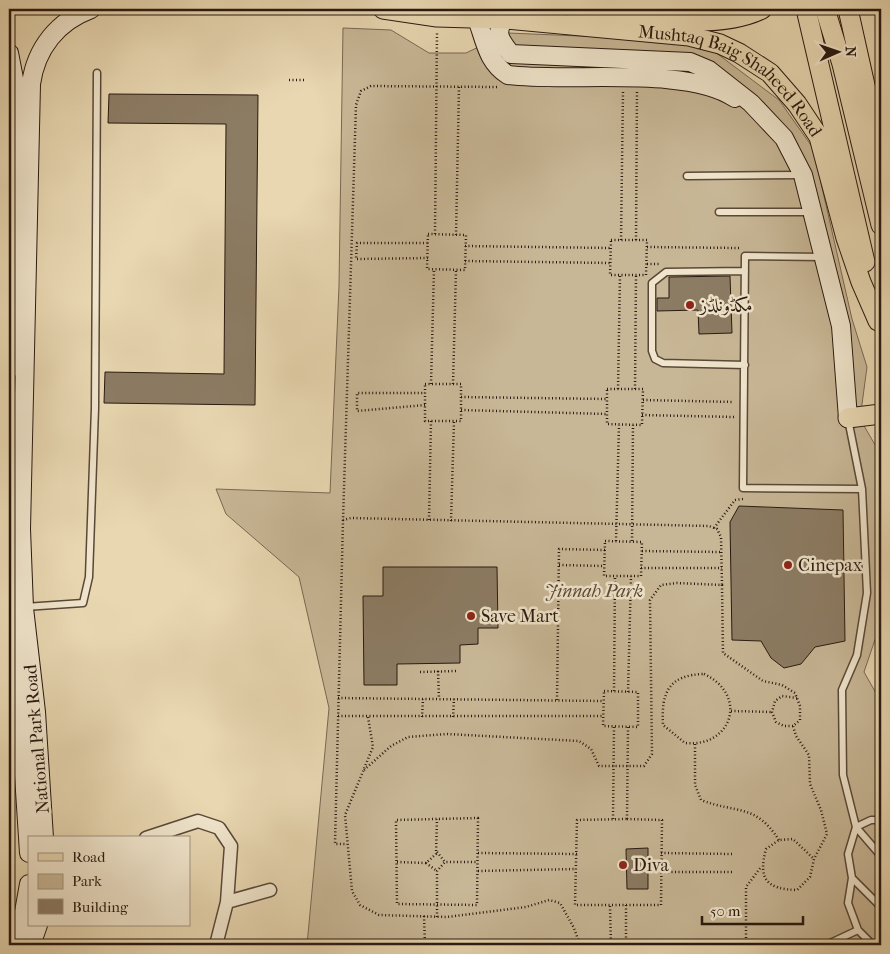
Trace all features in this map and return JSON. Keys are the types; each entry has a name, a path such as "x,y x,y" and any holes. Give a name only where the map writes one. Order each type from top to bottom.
{"main road":[{"name":"Mushtaq Baig Shaheed Road","path":"383,9 437,17 505,19 689,36 720,44 770,72 797,104 819,137 846,238 861,282 880,328"},
{"path":"574,9 716,22 740,18 762,9"},
{"path":"806,9 880,328"},
{"path":"825,9 842,64 881,225"},
{"path":"848,9 881,156"},
{"path":"848,418 881,414"}],"street":[{"name":"National Park Road","path":"44,836 36,712 24,608 21,529 31,84 33,68 42,49 60,26 76,14 91,9"},
{"path":"477,19 489,55 494,64 508,75 679,80 732,96 784,138"},
{"path":"505,19 498,32 501,41 511,54 690,62 709,70 751,103 784,138 803,175 841,326 848,418"},
{"path":"9,53 15,84 9,369"},
{"name":"National Park Road","path":"9,594 10,635 20,713 28,837"},
{"path":"152,836 198,820 218,828 231,846 227,902 216,945"},
{"path":"15,945 22,923 28,890"},
{"path":"227,902 270,890"},
{"path":"32,945 38,926"}],"lane":[{"path":"24,608 83,603 89,577 96,408 97,73"},
{"path":"687,176 803,175"},
{"path":"719,212 813,212"},
{"path":"824,257 745,256 743,488 862,489"},
{"path":"744,365 663,363 655,359 652,351 652,283 666,272 745,271"},
{"path":"848,418 862,489 868,593 857,654 842,690 843,775 856,827 881,856"},
{"path":"873,945 858,930 848,903 852,878 848,854 856,827 871,820 881,820"},
{"path":"852,878 881,907"},
{"path":"826,945 858,930"}],"path":[{"path":"435,234 437,17"},
{"path":"289,80 305,80"},
{"path":"347,844 335,844 356,105 361,91 371,86 498,87"},
{"path":"456,235 459,87"},
{"path":"621,240 623,87"},
{"path":"630,88 638,88 636,240"},
{"path":"428,234 435,234 466,235 465,270 427,269 428,234"},
{"path":"611,240 621,240 647,240 646,275 610,275 611,240"},
{"path":"428,243 356,243 356,259 428,258"},
{"path":"466,246 611,248"},
{"path":"647,247 745,248 745,256"},
{"path":"465,261 611,264"},
{"path":"431,384 434,269"},
{"path":"453,384 456,270"},
{"path":"618,389 620,275"},
{"path":"635,389 636,275"},
{"path":"425,384 431,384 461,384 461,421 425,421 425,384"},
{"path":"607,389 635,389 643,390 642,425 607,424 607,389"},
{"path":"425,393 357,393 356,411 425,405"},
{"path":"461,397 607,399"},
{"path":"643,400 735,402"},
{"path":"461,410 607,414"},
{"path":"642,415 734,417"},
{"path":"429,520 431,421"},
{"path":"451,521 454,421"},
{"path":"616,541 619,425"},
{"path":"632,542 633,425"},
{"path":"714,528 735,500 744,499 743,488"},
{"path":"343,520 351,518 708,526 714,528 721,538 723,653 763,681 795,692 797,698 800,720 793,726 784,726 776,722 772,712 775,701 782,696 797,698"},
{"path":"605,541 632,542 642,542 641,576 604,576 605,541"},
{"path":"557,700 559,549 605,550"},
{"path":"642,551 721,552"},
{"path":"559,565 604,566"},
{"path":"641,568 722,568"},
{"path":"614,692 615,576"},
{"path":"628,692 631,576"},
{"path":"364,770 391,746 408,737 447,734 578,741 591,748 599,766 644,766 652,754 650,600 660,585 677,583 722,585"},
{"path":"438,671 439,699"},
{"path":"420,672 456,671"},
{"path":"704,674 716,680 727,692 731,711 728,721 716,737 695,744 685,743 663,725 662,708 665,692 672,683 688,675 704,674"},
{"path":"604,691 614,692 638,692 638,727 603,726 604,691"},
{"path":"338,698 603,702"},
{"path":"422,717 423,699"},
{"path":"453,716 454,699"},
{"path":"731,711 772,712"},
{"path":"338,716 603,716"},
{"path":"368,717 372,747 345,815 352,891 360,905 379,915 437,917 518,908 549,900 560,903 574,928 580,945"},
{"path":"614,726 614,819"},
{"path":"761,867 767,882 780,889 797,890 810,877 814,859 826,834 821,810 810,784 809,755 796,736 793,726"},
{"path":"627,819 628,727"},
{"path":"695,744 695,785 701,800 717,806 754,813 769,825 779,840"},
{"path":"478,818 477,906 396,904 396,820 437,819 478,818"},
{"path":"426,863 436,854 437,819"},
{"path":"614,819 662,820 661,905 576,905 577,820 614,819"},
{"path":"746,945 746,887 761,867 766,849 779,840 793,839 814,859"},
{"path":"436,850 445,862"},
{"path":"478,853 577,854"},
{"path":"661,853 732,854"},
{"path":"397,862 426,863 437,871"},
{"path":"437,917 437,871 445,862 478,862"},
{"path":"478,871 576,869"},
{"path":"661,872 732,872"},
{"path":"626,905 626,945"},
{"path":"610,906 611,945"},
{"path":"424,916 425,945"}],"green space":[{"name":"Jinnah Park","path":"343,28 391,30 429,53 466,53 508,33 675,40 711,49 779,100 813,148 852,319 867,367 860,419 881,455 881,622 864,672 881,702 881,945 307,945 329,708 299,577 226,514 216,489 330,493 339,286"}],"building":[{"path":"109,94 258,95 255,405 104,403 105,372 224,374 226,124 108,123"},
{"path":"730,276 732,333 699,334 698,310 657,311 657,298 669,298 669,277"},
{"path":"739,506 843,510 845,641 815,647 801,664 784,668 771,658 761,641 732,640 730,522"},
{"path":"383,567 497,567 498,628 478,628 478,644 460,645 460,663 397,664 397,685 364,685 363,596 383,596"},
{"path":"648,848 648,889 627,889 626,849"}],"place":[{"name":"مکڈونلڈز","path":"690,305"},
{"name":"Cinepax","path":"788,565"},
{"name":"Save Mart","path":"471,616"},
{"name":"Diva","path":"623,865"}]}
